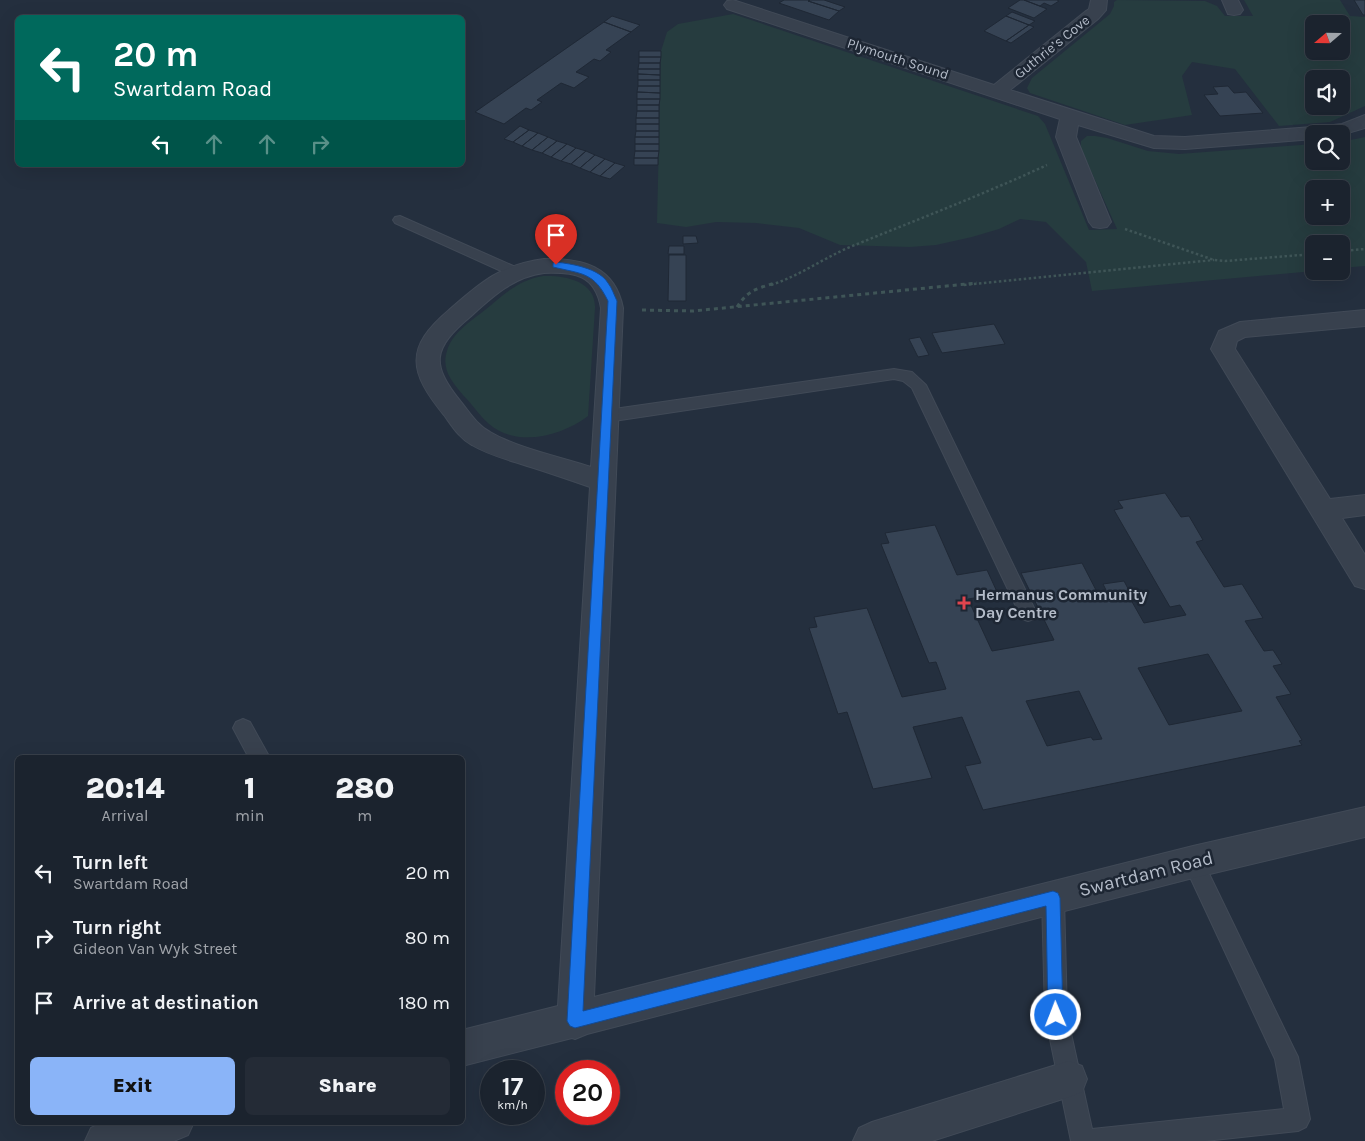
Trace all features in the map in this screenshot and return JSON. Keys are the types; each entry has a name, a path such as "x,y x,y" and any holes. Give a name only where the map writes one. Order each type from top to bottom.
{"street":[{"name":"Plymouth Sound","path":"740,0 734,5 1142,139 1170,143 1325,132 1346,128 1365,121"},
{"name":"Guthrie’s Cove","path":"998,91 1092,15 1097,10 1099,0"},
{"path":"1070,115 1066,138 1100,220"},
{"path":"575,1021 612,308 610,292 604,283 583,270 556,265 528,268 516,272 500,281 442,328 429,350 427,362 430,381 475,435 510,450 603,481"},
{"path":"1365,319 1240,330 1232,333 1223,343 1225,355 1365,578"},
{"path":"1322,510 1365,505"},
{"name":"Swartdam Road","path":"465,1047 575,1021 1193,862 1365,822"},
{"path":"872,1141 1069,1079"},
{"path":"104,1141 164,1125"}],"lane":[{"path":"400,220 516,272"},
{"path":"607,416 894,374 907,376 918,385 1028,614"},
{"path":"243,728 258,755"},
{"path":"1093,1141 1298,1119 1286,1057 1193,862"},
{"path":"1053,898 1056,1015 1083,1141"}],"path":[{"path":"736,307 745,294 753,290 792,278 847,248 981,195 1073,155"},
{"path":"1100,220 1214,260 1225,262 1305,255"},
{"path":"1350,250 1365,249"},
{"path":"612,308 693,311 1214,260"}],"green space":[{"path":"1117,0 1205,1 1217,6 1225,16 1253,16 1244,0 1340,0 1349,15 1305,15 1305,60 1350,60 1350,16 1365,17 1365,106 1350,113 1350,70 1305,70 1305,115 1345,115 1330,122 1279,126 1235,69 1192,62 1182,76 1192,115 1125,125 1030,93 1027,88 1032,78 1110,14 1114,2"},
{"path":"733,14 1038,116 1045,124 1089,230 1117,229 1081,149 1081,141 1087,136 1107,138 1148,151 1179,154 1305,145 1305,170 1350,170 1350,140 1365,137 1365,266 1350,267 1350,235 1305,235 1305,272 1092,291 1086,262 1046,222 1020,219 999,229 972,237 936,245 910,247 840,245 799,228 756,223 716,222 686,227 657,223 661,51 667,32 678,24"},
{"path":"543,276 561,277 578,282 590,291 594,299 588,416 553,434 526,437 513,436 489,424 455,385 445,364 447,351 458,333 499,298 519,284"}],"building":[{"path":"784,0 810,0 808,1 839,11 829,20 779,3"},
{"path":"824,0 845,7 839,11 808,1"},
{"path":"1020,0 1047,9 1034,18 1008,8"},
{"path":"1024,0 1059,1 1051,6 1044,3 1040,6"},
{"path":"1354,0 1365,0 1365,15 1363,15"},
{"path":"1012,12 1035,21 1029,25 1006,16"},
{"path":"612,16 640,25 631,32 604,22"},
{"path":"1006,16 1029,25 1006,41 984,31"},
{"path":"604,22 631,32 606,50 611,52 600,61 594,59 576,72 589,77 574,88 561,83 537,100 542,102 531,110 526,108 504,124 475,112"},
{"path":"1029,25 1034,27 1011,43 1006,41"},
{"path":"639,51 661,51 661,57 639,57"},
{"path":"639,57 661,57 660,63 639,63"},
{"path":"639,63 660,63 660,69 638,69"},
{"path":"638,69 660,69 660,75 638,74"},
{"path":"638,74 660,75 660,80 638,80"},
{"path":"638,80 660,80 660,86 638,86"},
{"path":"638,86 660,86 660,93 637,92"},
{"path":"1228,86 1234,93 1246,92 1263,113 1220,116 1204,95 1218,94 1213,87"},
{"path":"637,92 660,93 660,99 637,99"},
{"path":"637,99 660,99 659,105 637,105"},
{"path":"637,105 659,105 659,111 637,111"},
{"path":"637,111 659,111 659,118 636,118"},
{"path":"636,118 659,118 659,124 636,124"},
{"path":"636,124 659,124 659,131 636,131"},
{"path":"520,126 529,130 513,142 504,139"},
{"path":"529,130 538,133 522,146 513,142"},
{"path":"636,131 659,131 659,137 635,137"},
{"path":"538,133 548,137 532,150 522,146"},
{"path":"548,137 557,141 542,153 532,150"},
{"path":"635,137 659,137 659,144 635,144"},
{"path":"557,141 567,144 551,157 542,153"},
{"path":"567,144 576,148 561,161 551,157"},
{"path":"635,144 659,144 659,151 635,151"},
{"path":"576,148 586,151 571,164 561,161"},
{"path":"586,151 595,155 580,168 571,164"},
{"path":"635,151 659,151 658,158 634,158"},
{"path":"595,155 605,159 590,172 580,168"},
{"path":"634,158 658,158 658,165 634,165"},
{"path":"605,159 615,163 600,176 590,172"},
{"path":"615,163 625,166 610,179 600,176"},
{"path":"683,236 696,236 698,243 683,244"},
{"path":"669,246 684,246 684,254 668,254"},
{"path":"669,255 686,255 686,301 668,301"},
{"path":"994,324 1005,344 942,353 932,333"},
{"path":"920,337 929,355 918,357 909,339"},
{"path":"1165,493 1181,517 1189,516 1203,540 1196,542 1224,587 1242,584 1263,618 1245,621 1264,651 1273,650 1282,664 1273,666 1291,694 1276,697 1302,740 1299,741 1302,745 983,810 965,766 981,763 962,717 913,727 932,778 873,789 847,712 838,714 809,628 817,627 814,617 867,608 902,697 946,689 936,662 929,663 881,544 889,543 885,533 935,525 957,575 987,570 998,594 968,599 992,651 1054,640 1021,573 1082,563 1097,592 1106,590 1103,584 1124,581 1134,600 1131,600 1144,623 1186,615 1180,605 1170,607 1114,510 1123,508 1118,501","holes":["1208,654 1242,711 1169,725 1138,668","1079,691 1102,739 1093,740 1091,737 1047,746 1026,701"]}],"place":[{"name":"Hermanus Community Day Centre","path":"964,603"}],"route":[{"path":"556,265 570,266 595,276 604,283 610,292 612,301 575,1021 1053,898 1056,1015"}]}
